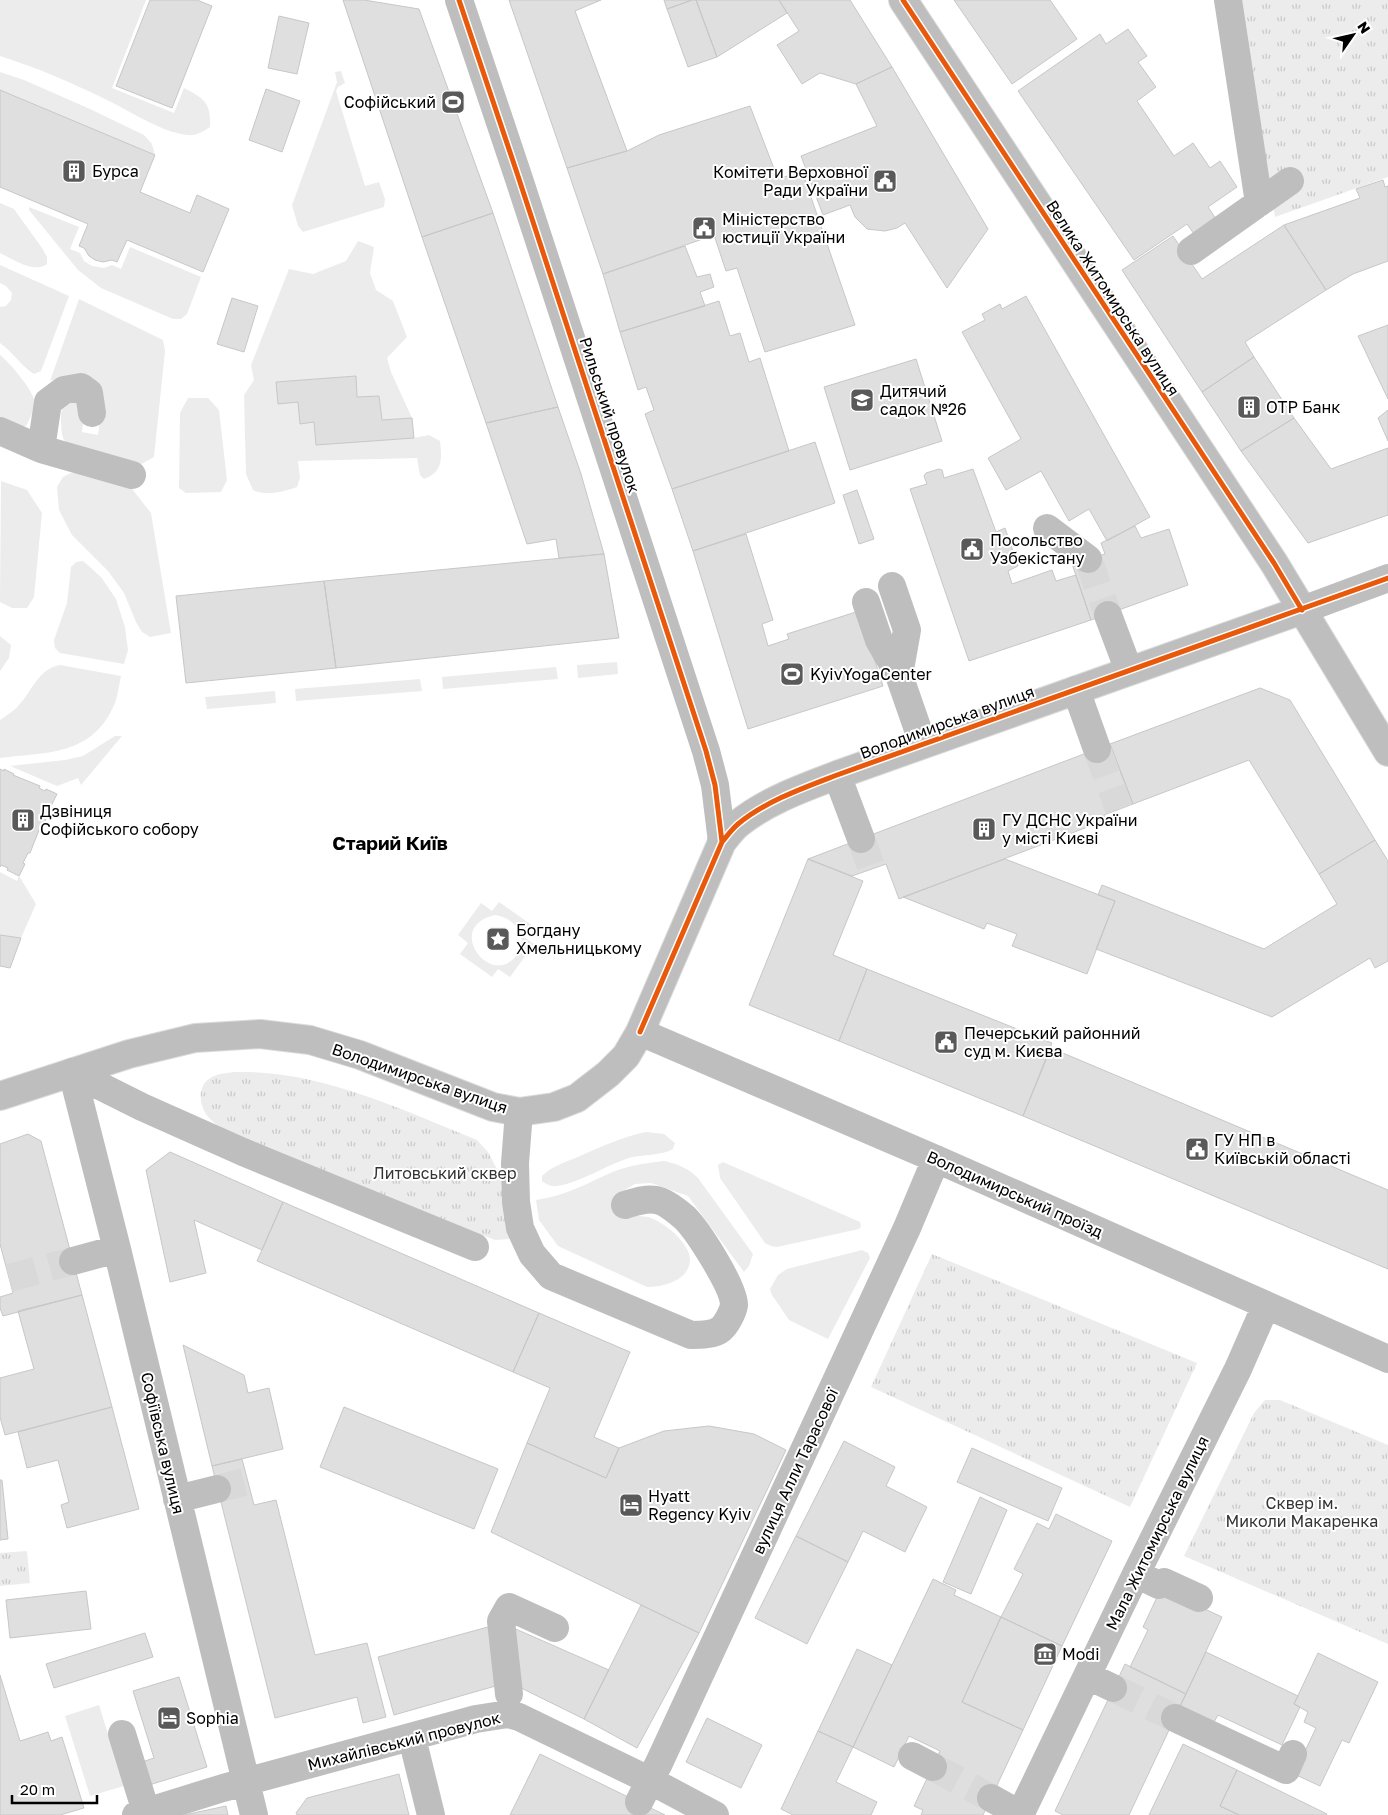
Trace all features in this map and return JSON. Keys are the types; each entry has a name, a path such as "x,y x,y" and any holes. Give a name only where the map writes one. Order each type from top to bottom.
{"street":[{"name":"Рильський провулок","path":"459,0 528,204 706,751 715,785 722,842"},
{"name":"Велика Житомирська вулиця","path":"902,0 1274,563 1388,752"},
{"path":"1228,0 1259,203"},
{"path":"1191,251 1290,181"},
{"path":"41,449 48,402 64,390 81,387 89,393 92,413"},
{"path":"0,431 41,449 132,475"},
{"path":"1047,528 1088,559"},
{"name":"Володимирська вулиця","path":"0,1096 129,1054 195,1038 260,1034 310,1040 360,1055 493,1107 519,1112 554,1107 577,1098 591,1089 626,1056 640,1032 722,842 737,825 765,806 797,790 836,775 1388,578"},
{"path":"892,586 907,630 899,675"},
{"path":"866,602 879,640 899,675 923,744"},
{"path":"1108,615 1129,671"},
{"path":"1076,690 1097,749"},
{"path":"836,775 861,838"},
{"name":"Володимирський проїзд","path":"640,1032 936,1159 1388,1359"},
{"path":"72,1072 142,1107 243,1152 475,1246"},
{"name":"Софіївська вулиця","path":"72,1072 254,1815"},
{"path":"519,1112 514,1163 516,1202 520,1228 532,1254 551,1276 691,1336 721,1330 734,1306 729,1287 719,1266 686,1218 656,1200 640,1200 626,1205"},
{"name":"вулиця Алли Тарасової","path":"645,1792 903,1237 936,1159"},
{"path":"73,1261 117,1250"},
{"name":"Мала Житомирська вулиця","path":"1020,1814 1238,1368 1266,1305"},
{"path":"177,1499 217,1489"},
{"path":"1136,1574 1159,1585 1164,1582 1200,1598"},
{"path":"510,1694 501,1621 509,1607 556,1628"},
{"path":"1088,1676 1113,1688"},
{"name":"Михайлівський провулок","path":"143,1814 247,1782 476,1719 508,1714 519,1717 645,1792 715,1815"},
{"path":"1175,1718 1286,1770 1293,1754"},
{"path":"122,1734 143,1814"},
{"path":"412,1738 431,1815"},
{"path":"991,1798 1020,1814"}],"green space":[{"path":"0,0 146,0 112,88 174,113 184,88 197,95 208,107 210,127 193,135 172,132 70,83 0,56"},
{"path":"1240,0 1388,0 1388,177 1275,217"},
{"path":"341,71 345,83 338,87 336,91 365,186 379,182 385,199 384,207 303,232 298,226 292,205 337,82 335,72"},
{"path":"0,72 24,80 144,135 152,144 155,155 0,90"},
{"path":"0,203 14,209 42,248 47,257 47,264 42,267 30,266 0,253"},
{"path":"29,207 79,227 70,249 80,253 84,261 92,266 104,268 112,265 121,269 130,247 201,277 187,314 181,319 173,319 101,288 78,270 29,210"},
{"path":"358,241 374,247 370,273 376,290 393,301 407,337 387,358 391,372 412,418 382,420 379,396 357,397 355,376 276,382 278,403 298,402 300,423 314,422 316,445 414,438 429,435 440,441 441,459 438,469 435,473 424,479 420,475 417,458 298,461 300,478 297,487 275,493 263,493 253,490 246,474 244,395 254,380 251,365 289,269 313,274 346,261"},
{"path":"0,265 69,296 41,371 34,374 0,343 0,307 6,306 11,300 12,293 6,286 0,283"},
{"path":"79,299 163,340 165,351 154,457 136,467 86,454 76,450 63,438 61,413 69,401 80,397 84,413 82,432 98,435 101,414 81,376 66,376 50,381"},
{"path":"0,355 29,388 34,399 31,417 26,426 18,427 0,419"},
{"path":"188,398 208,398 219,410 227,480 221,492 186,493 179,488 180,413"},
{"path":"71,473 81,473 129,485 151,513 171,633 150,637 142,632 124,593 108,571 72,535 59,510 57,487 63,477"},
{"path":"1,481 27,490 42,513 34,597 27,608 12,608 0,602"},
{"path":"83,561 101,577 116,599 125,627 128,650 124,664 60,653 55,648 54,640 67,603 71,567 76,562"},
{"path":"0,636 11,645 9,658 0,671"},
{"path":"617,662 618,674 578,678 577,665"},
{"path":"60,665 121,676 115,703 106,720 95,733 82,742 67,748 52,752 0,758 0,720 17,707 36,681 46,671"},
{"path":"556,667 558,679 443,689 442,677"},
{"path":"420,679 422,691 296,701 295,689"},
{"path":"275,691 276,703 207,709 205,697"},
{"path":"115,736 122,736 81,785 78,778 57,786 10,766 65,760 83,756"},
{"path":"0,872 17,881 19,876 36,904 21,938 0,935"},
{"path":"499,902 533,926 524,937 534,944 510,977 498,969 492,977 460,954 468,943 458,935 481,903 492,911","holes":["495,915 502,916 513,923 522,940 518,953 508,963 496,965 486,961 477,953 472,943 473,931 480,922"]},
{"name":"Литовський сквер","path":"235,1072 267,1073 329,1084 389,1104 477,1140 488,1152 502,1179 510,1239 495,1240 224,1130 206,1114 203,1109 201,1094 207,1080 221,1074"},
{"path":"646,1132 664,1134 675,1143 673,1149 663,1153 629,1158 565,1185 552,1186 542,1181 542,1176 560,1164 629,1136"},
{"path":"664,1161 682,1167 698,1178 753,1254 749,1266 744,1272 688,1196 651,1183 635,1184 614,1196 632,1216 648,1217 661,1223 675,1234 686,1247 690,1261 688,1268 685,1274 674,1282 647,1287 558,1246 539,1220 536,1200 567,1192 621,1169"},
{"path":"723,1162 860,1222 861,1226 859,1229 777,1247 771,1246 765,1243 720,1178 718,1165"},
{"path":"862,1250 868,1253 870,1258 828,1339 789,1320 770,1289 778,1275 787,1269"},
{"path":"932,1254 1197,1363 1130,1507 871,1387"},
{"name":"Сквер ім. Миколи Макаренка","path":"1265,1400 1280,1400 1388,1445 1388,1644 1184,1556 1254,1413"},
{"path":"27,1551 30,1583 0,1586 0,1553"},
{"path":"99,1705 124,1786 90,1796 65,1716"}],"building":[{"path":"150,0 197,0 212,6 172,108 116,86"},
{"path":"343,0 364,0 419,9 493,213 422,237"},
{"path":"509,0 601,0 575,11 627,151 567,168"},
{"path":"664,0 692,0 667,9"},
{"path":"696,0 717,57 688,67 667,9"},
{"path":"696,0 779,0 787,13 717,57"},
{"path":"779,0 850,0 892,67 856,84 820,73 802,84 777,45 799,31"},
{"path":"954,0 1050,0 1077,39 1012,84"},
{"path":"279,16 309,23 297,74 268,68"},
{"path":"1128,29 1147,56 1138,62 1156,87 1137,101 1174,156 1193,143 1210,168 1220,161 1237,187 1208,207 1216,219 1194,234 1187,224 1134,260 1018,91 1100,34 1106,44"},
{"name":"Комітети Верховної Ради України","path":"892,67 988,229 947,288 905,223 897,228 885,231 867,229 855,217 850,205 823,215 801,156 877,126 856,84"},
{"path":"266,89 300,101 282,152 249,140"},
{"name":"Бурса","path":"0,90 155,155 140,192 190,213 197,195 229,209 203,272 127,240 117,262 112,260 103,262 95,260 89,256 84,248 79,246 88,224 0,187"},
{"name":"Міністерство юстиції України","path":"750,106 778,179 802,171 855,325 765,352 737,268 726,271 714,235 603,274 567,168 627,151 659,135"},
{"path":"1383,180 1385,187 1388,186 1388,261 1353,274 1326,290 1284,225 1360,198 1356,189"},
{"path":"493,213 558,407 486,423 422,237"},
{"path":"1284,225 1326,290 1245,342 1254,357 1202,392 1122,270 1173,236 1202,279"},
{"path":"685,246 697,277 710,274 714,287 700,292 705,306 620,332 603,274"},
{"path":"1026,296 1150,517 1107,541 1089,509 1069,521 1041,471 1006,490 988,458 1021,439 962,332 985,320 982,314 1000,304 1002,309"},
{"path":"232,298 258,306 244,352 217,344"},
{"path":"719,301 730,336 740,333 749,362 760,358 789,451 672,489 645,414 654,410 646,387 638,390 620,332"},
{"path":"1388,325 1388,399 1358,336"},
{"name":"OTP Банк","path":"1254,357 1294,418 1241,451 1202,392"},
{"path":"916,359 942,441 850,470 824,387"},
{"path":"356,376 357,397 379,396 382,420 412,418 414,438 316,445 314,422 300,424 298,402 278,404 276,382"},
{"path":"558,407 581,474 604,554 559,558 556,539 527,544 486,423"},
{"path":"1388,410 1388,441 1378,418"},
{"path":"1294,418 1331,469 1388,448 1388,515 1308,543 1241,451"},
{"path":"815,442 835,503 693,551 672,489"},
{"name":"Посольство Узбекістану","path":"939,469 942,470 944,478 973,469 996,532 1005,528 1018,566 1008,571 1012,584 1052,570 1056,581 1076,575 1091,620 969,661 910,489 927,484 924,476 926,473"},
{"path":"857,490 874,539 859,544 843,495"},
{"path":"1135,526 1141,538 1169,529 1188,585 1091,620 1072,564 1105,554 1101,543"},
{"path":"746,534 773,620 762,624 768,646 789,639 787,634 859,611 883,686 748,729 693,551"},
{"path":"604,554 619,638 336,668 324,581"},
{"path":"324,581 336,668 186,683 176,596"},
{"path":"1260,688 1290,700 1375,840 1319,874 1249,760 1133,804 1110,744"},
{"name":"ГУ ДСНС України у місті Києві","path":"1110,744 1133,804 1104,815 1106,820 899,899 886,864 852,876 808,859"},
{"name":"Дзвіниця Софійського собору","path":"0,769 4,771 4,769 13,775 40,786 39,788 45,791 46,789 57,794 43,826 41,825 30,853 28,853 23,863 25,864 19,876 7,870 8,868 1,865 0,867"},
{"path":"1375,840 1388,861 1388,961 1375,968 1370,958 1272,1017 1096,949 1115,901 1098,895 1102,885 1264,949 1337,904 1319,874"},
{"path":"808,859 863,881 833,955 867,969 839,1041 749,1005"},
{"path":"1005,859 1115,901 1087,974 1012,946 1017,934 987,923 984,929 903,897"},
{"path":"0,935 21,938 10,968 0,966"},
{"name":"Печерський районний суд м. Києва","path":"867,969 1052,1043 1023,1116 839,1041"},
{"name":"ГУ НП в Київській області","path":"1051,1048 1388,1190 1388,1269 1023,1116"},
{"path":"28,1134 41,1141 82,1295 3,1316 0,1308 0,1297 13,1293 0,1244 0,1144"},
{"path":"170,1152 283,1202 262,1250 194,1220 206,1273 170,1282 146,1170"},
{"path":"283,1202 539,1313 513,1372 257,1261"},
{"path":"82,1295 112,1407 5,1435 0,1417 0,1378 34,1369 18,1311"},
{"path":"539,1313 630,1352 594,1437 619,1448 606,1478 527,1443 550,1388 513,1372"},
{"path":"183,1345 244,1375 248,1393 269,1388 283,1449 212,1466"},
{"path":"112,1407 139,1509 67,1528 61,1505 69,1502 58,1460 27,1468 18,1432"},
{"path":"344,1407 498,1469 474,1529 320,1467"},
{"name":"Hyatt Regency Kyiv","path":"709,1426 754,1434 786,1450 699,1633 491,1532 527,1443 606,1478 619,1448 664,1431"},
{"path":"844,1441 895,1467 886,1486 927,1507 905,1552 863,1531 848,1562 796,1536"},
{"path":"972,1448 1062,1488 1048,1521 957,1482"},
{"path":"242,1459 254,1505 276,1500 315,1655 367,1643 386,1717 363,1723 357,1697 275,1718 212,1466"},
{"path":"0,1480 2,1480 8,1539 0,1540"},
{"path":"980,1497 1007,1510 971,1594 943,1582"},
{"path":"1056,1514 1112,1541 1062,1646 1001,1617 1023,1574 1014,1569 1037,1523 1049,1529"},
{"path":"796,1536 848,1562 807,1644 755,1618"},
{"path":"1167,1576 1196,1605 1222,1617 1186,1694 1130,1667 1148,1630 1143,1627"},
{"path":"933,1579 956,1590 954,1595 1001,1617 962,1702 1023,1730 983,1815 921,1815 923,1810 914,1806 940,1751 909,1736 894,1767 853,1747"},
{"path":"86,1591 91,1629 10,1638 6,1600"},
{"path":"641,1605 699,1633 637,1748 584,1719"},
{"path":"1001,1617 1062,1646 1023,1730 962,1702"},
{"path":"502,1623 609,1670 584,1719 509,1682"},
{"path":"499,1624 506,1683 394,1715 378,1657"},
{"path":"145,1633 153,1657 54,1688 46,1664"},
{"path":"857,1649 892,1665 853,1747 818,1731"},
{"path":"1206,1652 1298,1696 1294,1704 1300,1707 1282,1745 1218,1715 1213,1724 1179,1708"},
{"path":"1318,1653 1378,1682 1349,1743 1342,1740 1320,1786 1294,1774 1316,1728 1304,1722 1308,1712 1294,1704"},
{"path":"1125,1664 1186,1694 1129,1815 1063,1815 1055,1811"},
{"path":"0,1675 20,1741 48,1732 51,1741 62,1737 84,1808 60,1815 0,1815"},
{"path":"179,1677 207,1767 146,1786 139,1763 154,1758 133,1691"},
{"path":"707,1718 762,1745 741,1788 686,1762"},
{"path":"818,1731 853,1747 836,1782 877,1802 871,1815 793,1815 781,1809"},
{"path":"1183,1744 1237,1770 1220,1806 1239,1815 1149,1815"},
{"path":"540,1754 665,1815 510,1815"},
{"path":"1237,1770 1327,1814 1239,1815 1220,1806"},
{"path":"399,1774 409,1815 297,1815 296,1813 307,1798"},
{"path":"226,1806 228,1815 184,1815"}],"tunnel":[{"path":"1088,559 1108,615"},
{"path":"1097,749 1119,809"},
{"path":"861,839 872,869"},
{"path":"9,1278 73,1261"},
{"path":"217,1489 248,1481"},
{"path":"1113,1688 1175,1718"},
{"path":"933,1767 991,1798"}],"cycle path":[{"path":"459,0 706,751 715,785 722,842"},
{"path":"903,0 1274,563 1302,610"},
{"path":"640,1032 722,842 738,824 760,808 837,775 1388,578"}],"place":[{"name":"Софійський","path":"453,102"},
{"name":"Бурса","path":"74,171"},
{"name":"Комітети Верховної Ради України","path":"885,181"},
{"name":"Міністерство юстиції України","path":"704,228"},
{"name":"Дитячий садок №26","path":"862,400"},
{"name":"OTP Банк","path":"1249,407"},
{"name":"Посольство Узбекістану","path":"972,549"},
{"name":"KyivYogaCenter","path":"792,674"},
{"name":"Дзвіниця Софійського собору","path":"23,820"},
{"name":"ГУ ДСНС України у місті Києві","path":"984,829"},
{"name":"Богдану Хмельницькому","path":"498,939"},
{"name":"Печерський районний суд м. Києва","path":"946,1042"},
{"name":"ГУ НП в Київській області","path":"1197,1149"},
{"name":"Hyatt Regency Kyiv","path":"631,1505"},
{"name":"Modi","path":"1045,1654"},
{"name":"Sophia","path":"169,1718"}],"district":[{"name":"Старий Київ","path":"390,843"}]}
